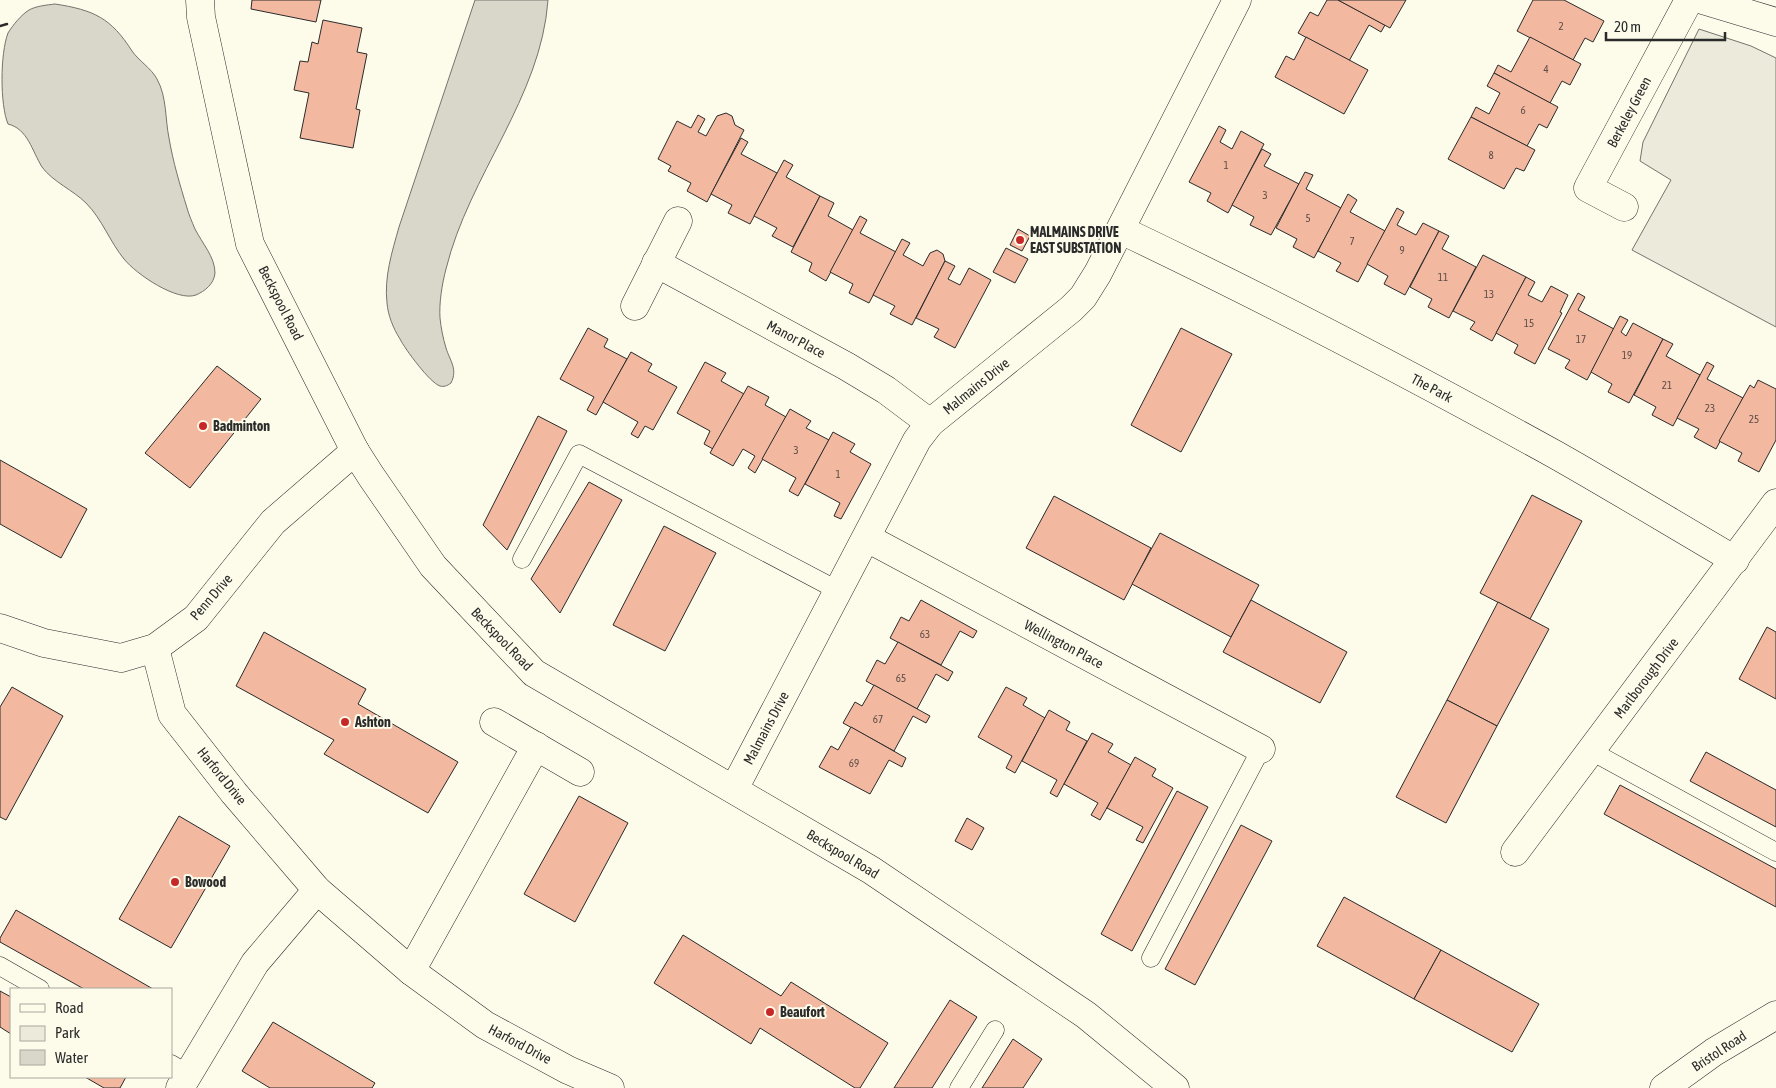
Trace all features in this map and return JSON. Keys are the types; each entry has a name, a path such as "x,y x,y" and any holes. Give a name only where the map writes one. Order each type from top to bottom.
{"street":[{"name":"Beckspool Road","path":"200,0 201,17 250,244 355,451 433,566 534,673 871,870 1086,1015 1175,1088"},
{"name":"Malmains Drive","path":"734,789 917,440 930,423 1078,302 1094,280 1237,0"},
{"name":"Berkeley Green","path":"1624,208 1588,188 1689,0"},
{"path":"1703,0 1776,22"},
{"path":"635,306 678,221"},
{"name":"The Park","path":"1121,230 1219,277 1475,411 1558,456 1735,560"},
{"name":"Manor Place","path":"656,263 846,366 894,396 930,423"},
{"name":"Penn Drive","path":"0,628 44,643 122,658 155,648 196,618 273,522 355,451"},
{"name":"Marlborough Drive","path":"1515,852 1776,503"},
{"name":"Wellington Place","path":"867,538 1261,749"},
{"name":"Harford Drive","path":"155,648 172,714 234,793 317,890 411,971 485,1025 568,1070 610,1088"},
{"path":"494,722 580,772"},
{"path":"411,971 536,746"},
{"path":"180,1075 255,963 317,890"},
{"name":"Bristol Road","path":"1664,1088 1714,1052 1776,1015"}],"lane":[{"path":"522,559 579,454 839,591"},
{"path":"1151,958 1261,749"},
{"path":"1591,752 1776,852"},
{"path":"0,966 38,988"},
{"path":"959,1088 995,1030"}],"green space":[{"path":"1699,29 1751,46 1776,58 1776,327 1632,250 1671,180 1640,161 1643,142"}],"water":[{"path":"475,0 548,0 543,36 532,70 519,103 471,201 457,234 446,269 441,294 440,318 446,348 454,373 451,383 441,386 436,384 424,372 397,335 388,312 386,293 389,265 399,227"},
{"path":"55,4 81,9 109,23 157,79 164,101 168,131 179,182 195,229 213,261 215,273 213,281 206,289 196,295 188,296 168,291 147,279 130,265 119,252 92,209 81,198 57,182 42,167 29,141 20,131 8,124 2,92 2,66 8,33 17,20 29,10"}],"building":[{"path":"252,0 321,0 316,22 251,9"},
{"path":"1327,0 1338,0 1385,25 1381,32 1369,25 1349,61 1298,33 1310,12 1318,16"},
{"path":"1338,0 1406,0 1390,28"},
{"path":"1533,0 1564,0 1604,21 1593,42 1585,38 1573,60 1517,31"},
{"path":"323,20 362,28 357,52 367,54 356,109 360,110 353,148 300,138 309,93 294,90 300,61 308,62 312,42 318,44"},
{"path":"1306,37 1368,70 1344,114 1275,77 1286,56 1294,60"},
{"path":"1530,37 1581,64 1570,85 1562,81 1550,103 1494,73 1498,65 1511,72"},
{"path":"1494,73 1558,107 1547,128 1539,124 1527,146 1471,117 1476,107 1489,114 1500,93 1487,86"},
{"path":"726,113 732,116 735,125 744,130 707,202 687,191 691,183 668,171 671,166 658,159 677,121 691,128 698,115 705,119 698,132 706,136 717,116"},
{"path":"1471,117 1535,150 1524,171 1516,168 1504,189 1448,159"},
{"path":"1219,126 1226,130 1220,142 1232,149 1241,131 1264,144 1228,213 1207,201 1211,193 1189,182"},
{"path":"741,138 748,142 741,154 777,173 750,224 728,213 732,205 711,194"},
{"path":"1262,149 1271,154 1264,166 1299,184 1271,235 1250,225 1254,217 1232,205"},
{"path":"784,160 793,165 786,177 820,196 793,247 772,236 777,228 754,216"},
{"path":"1305,172 1313,175 1306,189 1341,208 1314,258 1293,247 1297,239 1276,228"},
{"path":"1348,194 1357,200 1350,212 1385,231 1358,282 1336,271 1341,263 1318,251"},
{"path":"820,196 834,203 828,216 853,230 826,281 809,271 812,263 791,252"},
{"path":"1397,208 1404,212 1397,225 1416,235 1423,223 1439,231 1405,295 1384,284 1388,276 1367,264"},
{"path":"860,216 867,220 860,233 896,252 869,303 849,293 853,284 830,272"},
{"name":"MALMAINS DRIVE EAST SUBSTATION","path":"1018,229 1030,236 1022,251 1010,245"},
{"path":"1439,231 1449,236 1442,249 1476,267 1449,318 1428,307 1432,299 1410,287"},
{"path":"902,239 910,243 903,255 923,266 930,253 937,250 943,254 945,261 912,325 890,314 895,306 873,295"},
{"path":"1006,248 1028,259 1015,283 993,272"},
{"path":"1483,255 1526,277 1492,341 1470,329 1475,322 1453,311"},
{"path":"945,261 955,266 948,279 960,285 969,268 991,280 955,348 934,337 939,329 916,318"},
{"path":"1526,277 1535,282 1528,295 1542,302 1551,286 1568,295 1560,312 1562,313 1535,364 1514,353 1518,345 1496,333"},
{"path":"1578,293 1585,297 1578,310 1614,329 1587,380 1565,368 1570,360 1548,349"},
{"path":"1620,316 1628,320 1621,332 1626,336 1633,323 1663,339 1629,403 1608,392 1612,384 1591,372"},
{"path":"588,328 608,339 604,347 627,359 596,415 587,410 594,397 560,379"},
{"path":"1181,328 1232,354 1181,452 1131,425"},
{"path":"1663,339 1673,344 1666,356 1700,375 1673,426 1652,415 1656,407 1634,395"},
{"path":"631,352 652,364 648,371 677,387 653,430 645,426 638,438 631,434 638,422 603,402"},
{"path":"705,362 726,373 721,381 744,394 713,449 704,444 710,431 677,413"},
{"path":"1707,362 1714,366 1707,379 1743,398 1716,449 1694,437 1699,429 1677,418"},
{"name":"Badminton","path":"217,366 261,399 190,488 145,453"},
{"path":"1758,380 1776,389 1776,440 1759,472 1738,461 1742,453 1719,441 1750,385 1754,388"},
{"path":"748,386 769,397 765,405 786,417 755,473 748,468 755,456 743,449 733,466 710,453"},
{"path":"790,409 811,421 806,428 829,440 798,496 789,491 796,478 762,459"},
{"path":"538,416 567,431 507,550 483,525"},
{"path":"833,432 855,444 850,452 871,464 841,519 834,516 840,503 805,484"},
{"path":"0,460 87,509 61,558 0,524"},
{"path":"589,482 622,500 560,613 531,579"},
{"path":"1532,495 1582,521 1530,619 1480,593"},
{"path":"1054,496 1151,548 1124,600 1026,548"},
{"path":"664,526 716,553 665,651 613,625"},
{"path":"1160,533 1259,585 1231,637 1132,584"},
{"path":"921,600 977,631 973,638 960,631 941,665 890,638 901,617 909,621"},
{"path":"1251,600 1347,652 1320,703 1223,652"},
{"path":"1498,602 1549,629 1497,726 1447,700"},
{"path":"1767,627 1776,632 1776,699 1739,679"},
{"name":"Ashton","path":"264,632 366,689 358,704 458,762 428,813 324,754 334,740 236,686"},
{"path":"898,642 953,672 948,681 936,674 917,709 866,681 877,660 885,664"},
{"path":"874,685 930,716 926,723 913,716 894,751 843,723 855,702 862,706"},
{"path":"12,687 63,716 6,820 0,817 0,707"},
{"path":"1006,687 1027,698 1023,705 1045,718 1015,773 1006,768 1012,756 978,737"},
{"path":"1447,700 1497,726 1446,823 1396,797"},
{"path":"1049,710 1070,722 1066,730 1087,741 1057,797 1050,793 1057,780 1022,761"},
{"path":"851,727 906,758 902,767 889,760 870,794 819,767 831,746 838,750"},
{"path":"1092,733 1113,744 1108,752 1131,765 1100,820 1091,815 1098,803 1064,784"},
{"path":"1706,752 1776,790 1776,827 1690,781"},
{"path":"1135,757 1156,769 1152,776 1173,788 1143,843 1136,840 1143,827 1107,808"},
{"path":"1620,785 1776,869 1776,907 1604,814"},
{"path":"1177,791 1208,807 1132,951 1101,934"},
{"path":"579,796 628,823 575,922 524,894"},
{"name":"Bowood","path":"179,816 230,846 171,948 119,919"},
{"path":"967,818 984,828 972,850 955,841"},
{"path":"1241,825 1272,841 1195,985 1165,969"},
{"path":"1344,897 1441,950 1414,999 1317,946"},
{"path":"16,910 151,988 82,988 0,942 0,938"},
{"name":"Beaufort","path":"683,935 781,996 791,982 888,1043 860,1088 855,1088 760,1028 751,1044 654,983"},
{"path":"1441,950 1539,1004 1512,1052 1414,999"},
{"path":"0,991 10,996 10,1033 0,1027"},
{"path":"950,1000 977,1017 932,1088 894,1088"},
{"path":"273,1022 375,1083 372,1088 270,1088 242,1071"},
{"path":"1013,1039 1042,1059 1023,1088 982,1088"},
{"path":"87,1078 125,1078 120,1088 104,1088"}],"wall":[{"path":"0,26 7,24"}],"place":[{"name":"MALMAINS DRIVE EAST SUBSTATION","path":"1020,240"},
{"name":"Badminton","path":"203,426"},
{"name":"Ashton","path":"345,722"},
{"name":"Bowood","path":"175,882"},
{"name":"Beaufort","path":"770,1012"}]}
